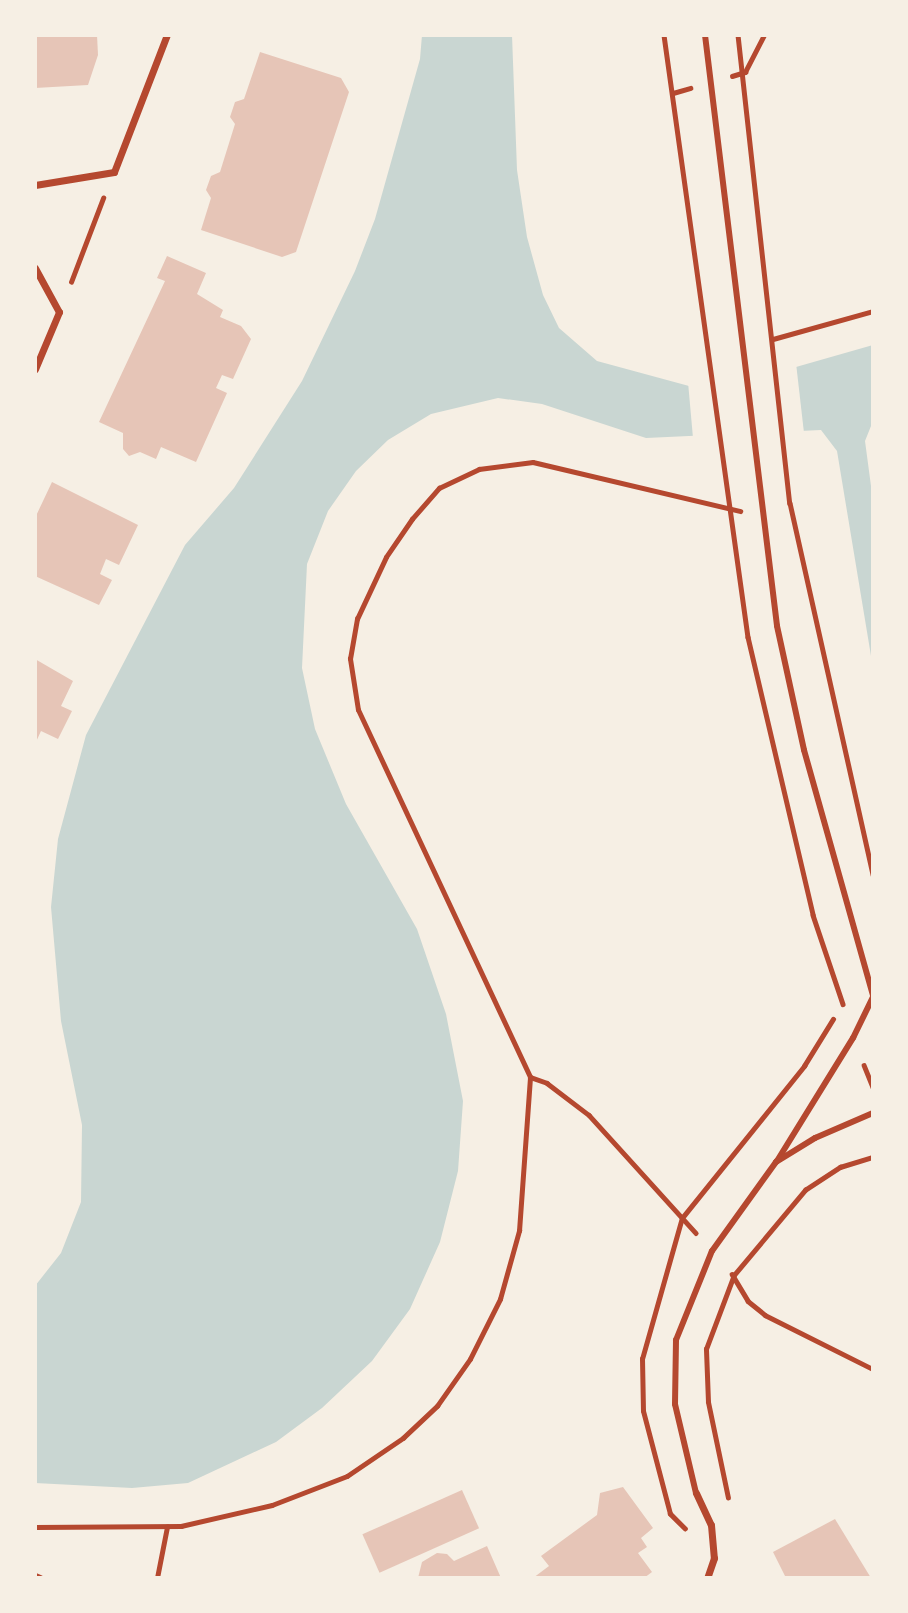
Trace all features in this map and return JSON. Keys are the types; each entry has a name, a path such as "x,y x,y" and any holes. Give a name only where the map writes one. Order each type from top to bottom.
{"street":[{"path":"35,185 114,172 167,35"},
{"path":"705,35 760,510 777,626 804,750 873,996 853,1038 776,1162 712,1251 676,1340 675,1404 696,1493 711,1525 715,1558 707,1578"},
{"path":"35,268 60,312 35,369"},
{"path":"776,1162 815,1138 873,1113"},
{"path":"35,1576 40,1578"}],"path":[{"path":"664,35 713,361 722,446"},
{"path":"738,35 774,339 790,503 873,875"},
{"path":"60,312 114,172"},
{"path":"774,339 873,311"},
{"path":"35,1527 167,1527 272,1505 347,1476 403,1438 437,1406 470,1359 513,1264 530,1077 358,710 350,659 357,619 386,557 412,519 439,488 479,469 533,462 730,511 760,510 790,503"},
{"path":"530,1077 547,1083 589,1115 734,1275 748,1301 765,1315 873,1369"},
{"path":"724,1472 708,1402 705,1349 734,1275 805,1191 839,1167 873,1157"},
{"path":"157,1578 167,1527"}],"shaded area":[{"path":"422,35 512,35 517,170 527,237 543,295 559,328 597,361 689,386 796,367 873,345 873,421 865,441 873,501 873,668 837,451 821,430 646,438 542,404 498,398 431,414 388,440 356,471 328,511 307,564 302,668 315,729 346,804 417,929 446,1014 463,1101 458,1171 440,1242 410,1309 372,1361 322,1408 276,1442 188,1483 132,1488 35,1483 35,1286 61,1253 81,1202 82,1125 61,1021 51,907 58,839 86,735 185,545 234,488 302,381 355,271 375,219 420,59"}],"pier":[{"path":"796,363 804,433 693,438 688,382"}],"building":[{"path":"35,35 97,35 98,55 88,85 35,88"},
{"path":"260,52 341,78 349,92 296,252 282,257 201,230 211,198 206,190 211,176 220,172 235,124 230,117 235,102 244,99"},
{"path":"167,256 206,273 197,294 223,310 220,317 241,326 251,339 233,379 222,375 216,388 227,393 196,462 161,447 156,459 140,452 129,456 123,449 123,433 99,422 165,281 157,278"},
{"path":"52,482 138,525 119,565 106,559 100,574 112,580 99,605 35,576 35,518"},
{"path":"35,659 73,681 61,706 72,711 58,739 41,731 35,744"},
{"path":"623,1487 653,1528 641,1538 647,1547 638,1553 652,1572 644,1578 533,1578 549,1566 541,1556 597,1515 600,1493"},
{"path":"462,1490 479,1528 380,1573 362,1534"},
{"path":"835,1519 871,1578 786,1578 773,1552"},
{"path":"487,1546 501,1578 418,1578 422,1562 437,1553 447,1554 454,1561"}]}
